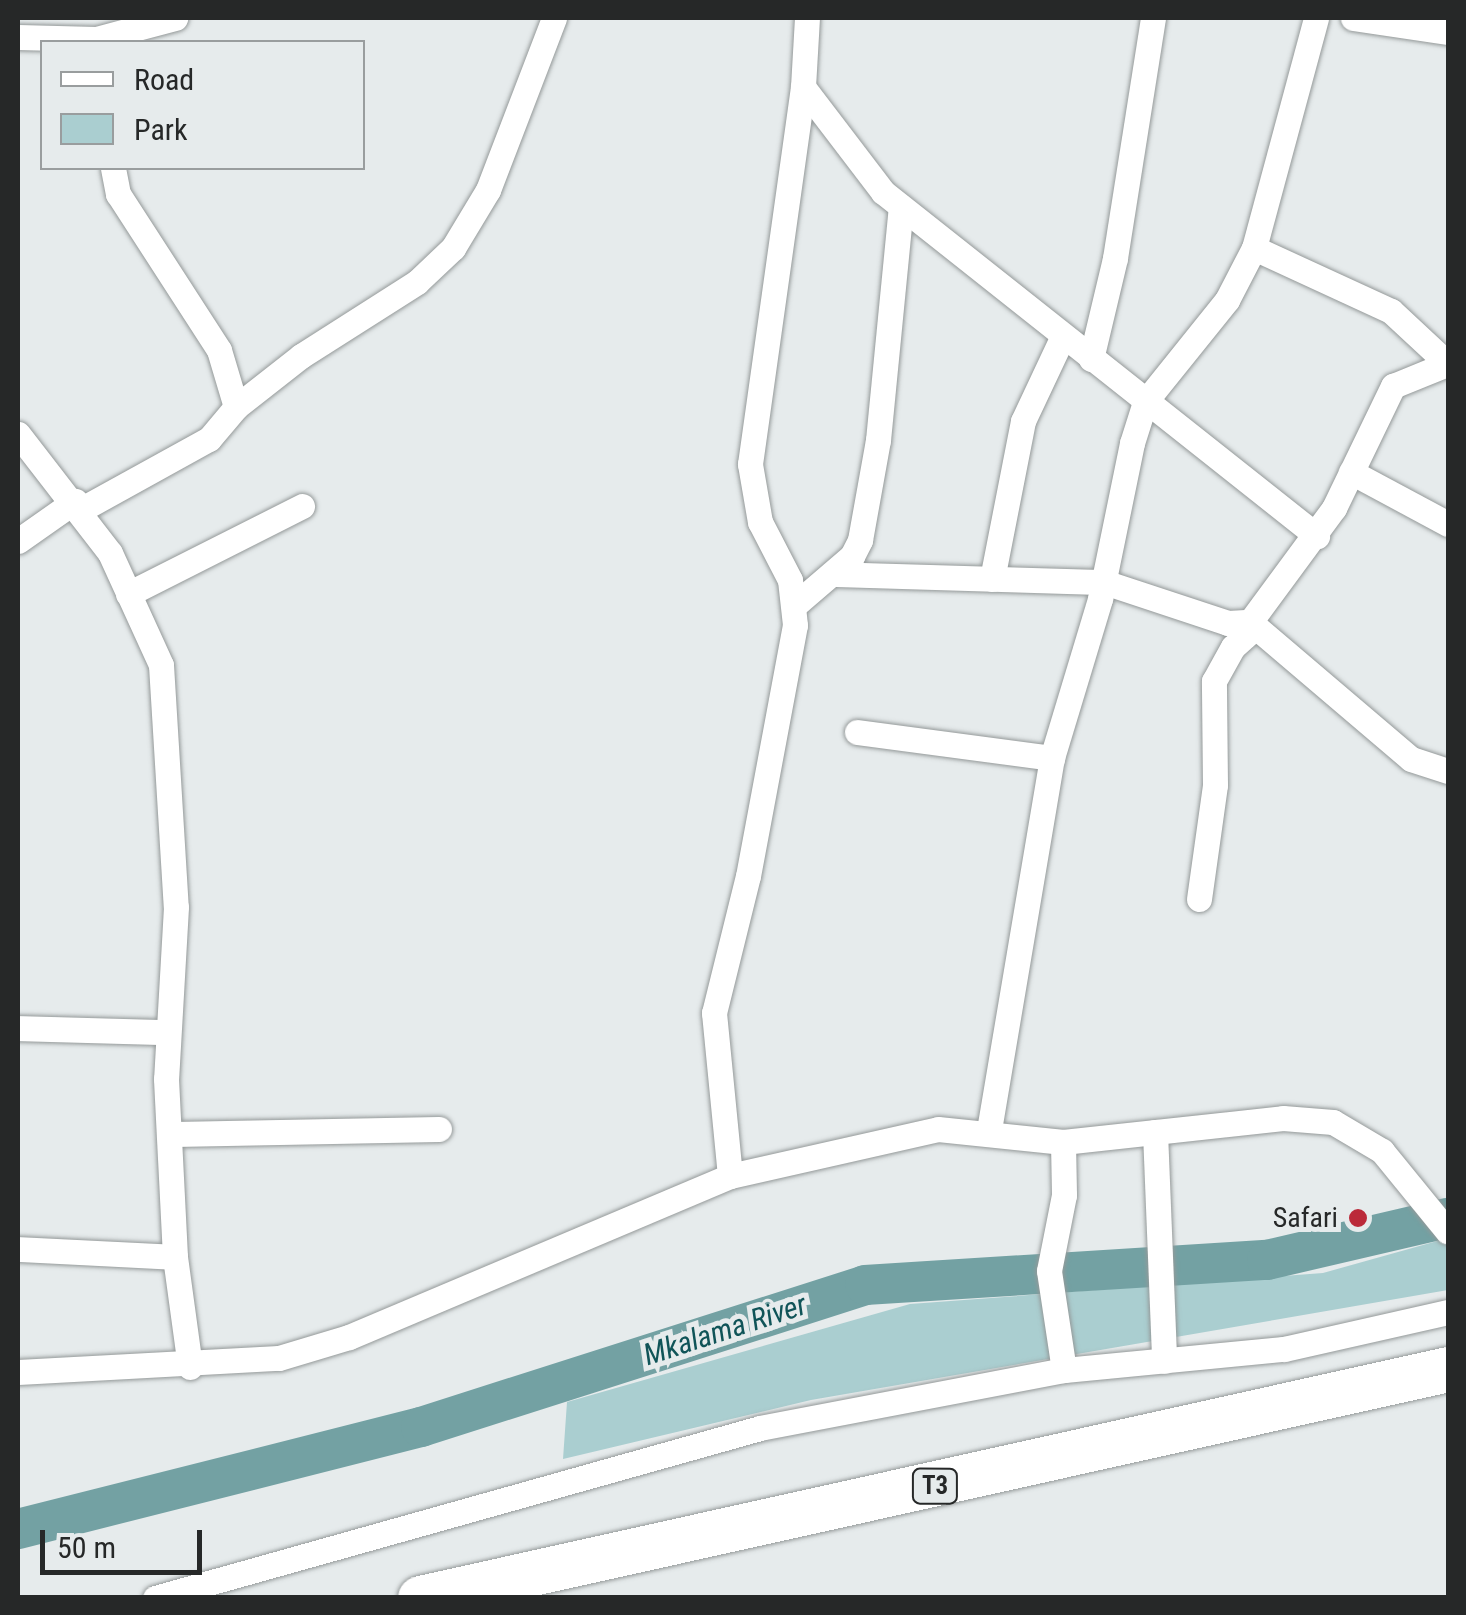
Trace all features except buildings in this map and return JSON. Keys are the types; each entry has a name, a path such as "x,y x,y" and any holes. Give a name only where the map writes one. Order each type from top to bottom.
{"highway":[{"name":"T3","path":"445,1594 1448,1368"}],"street":[{"path":"18,37 139,36 176,18"},
{"path":"18,541 78,505 209,440 236,408 312,348 417,282 453,248 488,190 554,18"},
{"path":"730,1176 714,1014 748,876 796,604 760,522 750,464 803,87 807,18"},
{"path":"1091,359 1115,258 1152,18"},
{"path":"989,1130 1052,758 1104,582 1145,402 1227,300 1254,248 1316,18"},
{"path":"1354,18 1448,32"},
{"path":"803,87 883,192 1316,536"},
{"path":"114,170 118,194 219,350 236,408"},
{"path":"796,604 832,574 860,540 878,440 902,207"},
{"path":"1199,898 1215,785 1214,681 1233,647 1316,536 1392,386 1448,364 1391,310 1254,248"},
{"path":"992,579 1023,421 1063,336"},
{"path":"18,434 78,505 128,594 161,665 170,736 177,963 164,1032 173,1134 175,1257 190,1366"},
{"path":"1351,472 1448,524"},
{"path":"128,594 302,506"},
{"path":"832,574 1104,582 1228,622 1252,626 1411,758 1448,772"},
{"path":"857,732 1052,758"},
{"path":"18,1028 164,1032"},
{"path":"18,1372 190,1366 280,1358 349,1337 730,1176 938,1130 989,1130 1063,1142 1284,1118 1333,1122 1382,1151 1448,1232"},
{"path":"173,1134 440,1129"},
{"path":"1155,1132 1164,1360"},
{"path":"1063,1142 1064,1195 1049,1272 1064,1370"},
{"path":"18,1249 175,1257"},
{"path":"155,1598 714,1438 1064,1370 1284,1349 1448,1312"}],"green space":[{"path":"1448,1238 1448,1290 811,1400 563,1459 567,1402 910,1304 1323,1273"}],"waterway":[{"name":"Mkalama River","path":"18,1529 421,1427 865,1285 1267,1260 1448,1218"}],"place":[{"name":"Safari","path":"1358,1218"}]}
